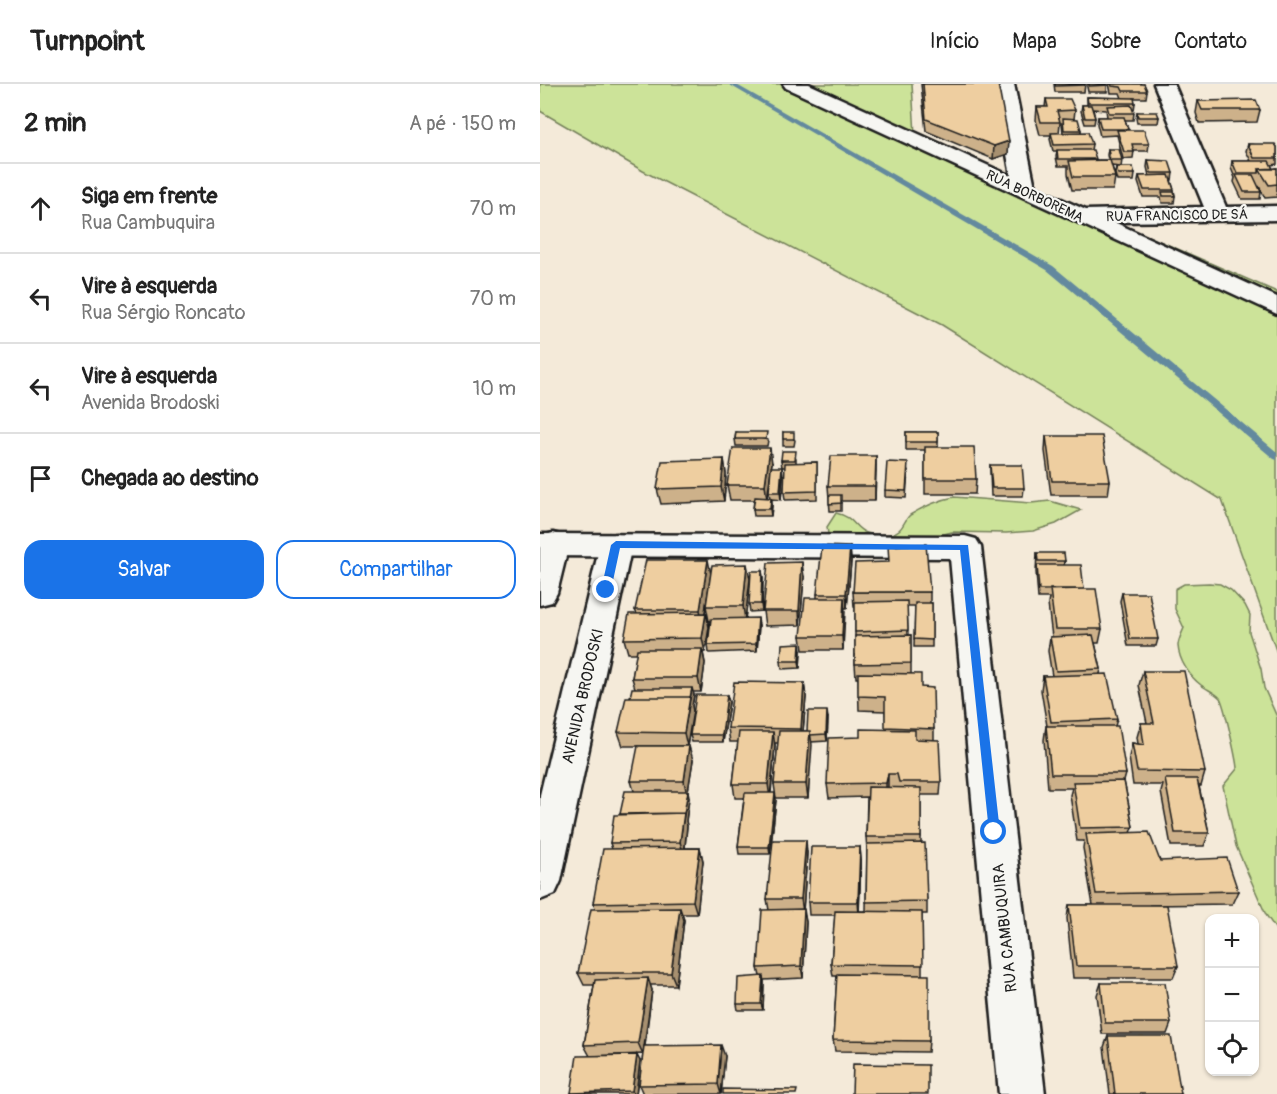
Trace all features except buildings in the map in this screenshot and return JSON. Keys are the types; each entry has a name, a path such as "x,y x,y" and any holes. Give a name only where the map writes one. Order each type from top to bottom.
{"street":[{"name":"RUA BORBOREMA","path":"793,84 1078,217 1277,306"},
{"path":"1004,84 1025,191"},
{"path":"1164,84 1218,214"},
{"name":"RUA FRANCISCO DE SÁ","path":"1078,217 1277,213"},
{"path":"540,593 547,545 616,545"},
{"name":"RUA CAMBUQUIRA","path":"616,545 965,547 1022,1094"},
{"name":"AVENIDA BRODOSKI","path":"540,881 616,545"}],"green space":[{"path":"540,84 912,84 915,135 1277,292 1277,653 1222,500 942,325 643,171 540,111"},
{"path":"954,497 1031,503 1050,501 1081,510 1056,524 1033,531 952,532 932,537 828,534 827,527 836,513 847,517 859,529 867,533 888,534 899,530 908,517 915,512"},
{"path":"1184,584 1220,584 1231,590 1245,605 1250,615 1249,632 1261,669 1264,688 1277,717 1277,931 1266,915 1236,846 1223,786 1237,769 1222,702 1218,696 1192,677 1185,667 1178,646 1184,628 1175,609 1175,589"}],"waterway":[{"path":"731,84 1050,268 1277,457"}],"route":[{"path":"606,590 616,545 965,547 994,832"}]}
